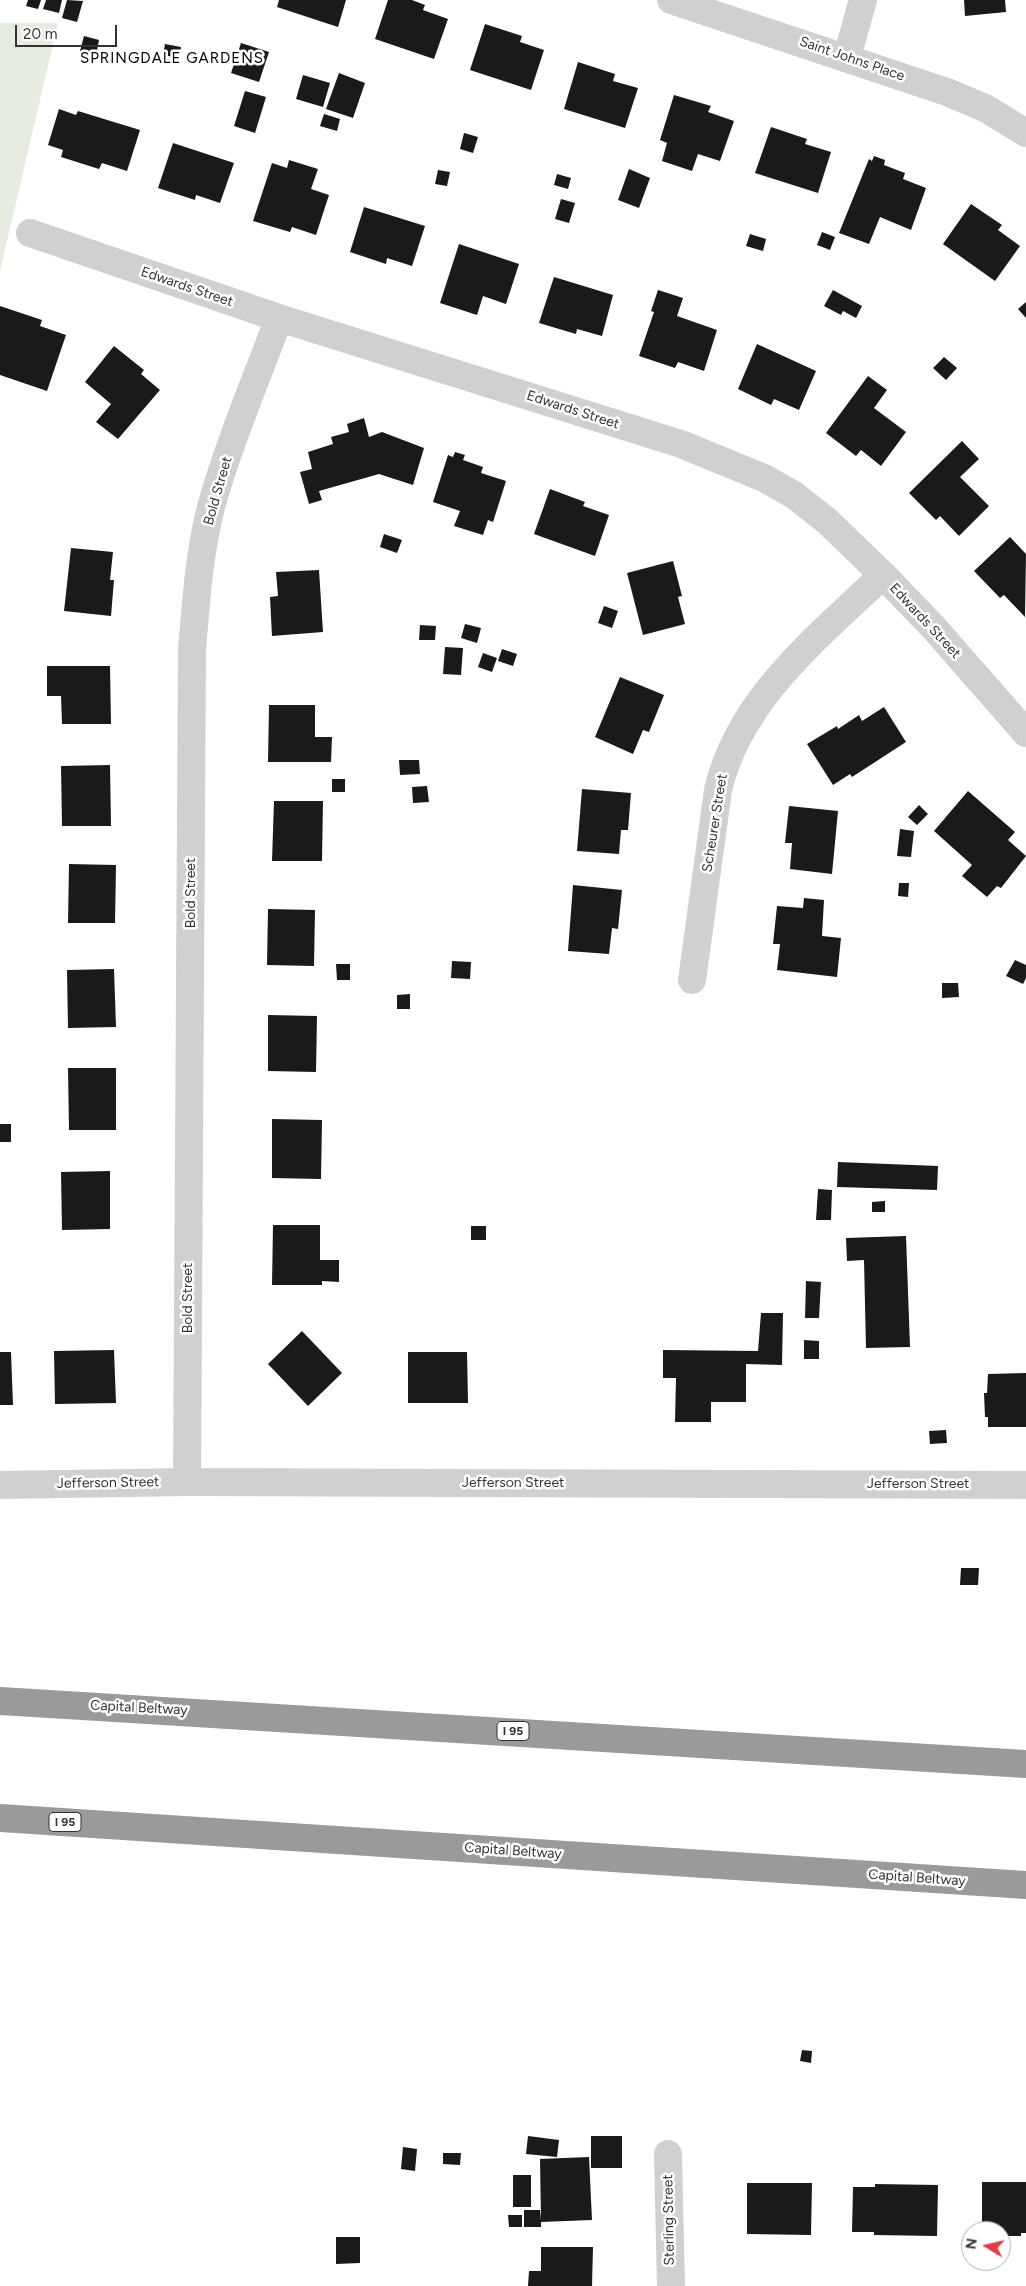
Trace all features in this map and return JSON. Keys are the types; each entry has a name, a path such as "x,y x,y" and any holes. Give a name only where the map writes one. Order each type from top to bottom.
{"highway":[{"name":"Capital Beltway","path":"0,1701 129,1707 1026,1764"},
{"name":"Capital Beltway","path":"0,1818 1026,1885"}],"street":[{"name":"Saint Johns Place","path":"671,0 847,57 947,92 985,108 1026,133"},
{"path":"847,57 863,0"},
{"name":"Edwards Street","path":"30,233 279,318 719,458 764,478 794,495 827,521 883,575 934,628 1026,733"},
{"name":"Bold Street","path":"187,1482 192,650 201,553 211,508 226,459 279,318"},
{"name":"Scheurer Street","path":"692,980 718,790 723,768 733,745 770,688 883,575"},
{"name":"Jefferson Street","path":"0,1485 187,1482 1026,1485"},
{"name":"Sterling Street","path":"668,2154 670,2286"}],"shaded area":[{"path":"0,23 58,23 0,271"}],"building":[{"path":"28,0 41,0 38,9 26,6"},
{"path":"46,0 62,0 59,13 43,9"},
{"path":"67,0 83,1 77,22 62,18"},
{"path":"279,0 346,0 338,27 277,7"},
{"path":"388,0 412,0 425,5 423,10 448,19 434,59 375,39"},
{"path":"964,0 1005,0 1006,12 965,16"},
{"path":"485,24 522,36 520,42 544,50 531,90 470,70"},
{"path":"84,36 99,40 96,56 80,51"},
{"path":"241,43 269,52 259,82 231,73"},
{"path":"165,44 181,47 179,58 163,55"},
{"path":"578,62 615,74 613,81 638,88 625,128 564,109"},
{"path":"339,73 365,83 353,118 326,109"},
{"path":"303,75 330,83 323,107 296,99"},
{"path":"245,91 266,97 255,133 234,126"},
{"path":"674,95 711,106 708,112 734,121 720,161 698,154 692,171 662,161 667,143 660,140"},
{"path":"59,109 76,115 78,111 140,130 127,171 102,163 99,169 61,157 63,150 48,145"},
{"path":"324,114 340,119 337,131 320,126"},
{"path":"771,127 807,139 805,144 831,152 818,193 755,173"},
{"path":"464,133 478,137 473,153 460,149"},
{"path":"173,143 234,163 220,203 196,195 195,200 158,188"},
{"path":"874,156 885,160 884,165 905,173 903,179 926,188 911,230 880,217 869,244 839,233 869,159 872,161"},
{"path":"289,160 318,169 311,189 329,195 316,235 292,227 290,232 253,221 272,163 287,168"},
{"path":"629,169 650,178 639,208 618,200"},
{"path":"438,170 450,172 447,186 435,184"},
{"path":"557,174 571,178 568,189 554,185"},
{"path":"561,199 575,203 569,223 555,219"},
{"path":"971,204 1002,225 998,230 1020,246 995,281 943,244"},
{"path":"364,207 425,226 412,266 387,258 386,264 350,252"},
{"path":"822,232 835,237 830,250 817,245"},
{"path":"750,234 766,239 763,251 746,246"},
{"path":"459,244 519,264 506,304 483,296 477,315 440,303"},
{"path":"554,277 613,295 602,336 577,329 576,334 539,323"},
{"path":"658,290 683,298 677,316 717,330 704,371 678,362 675,368 639,356 654,312 651,311"},
{"path":"833,290 862,306 856,318 843,311 841,315 824,306"},
{"path":"1026,302 1026,318 1018,309"},
{"path":"0,306 42,320 40,326 66,335 47,391 0,375"},
{"path":"757,344 816,371 799,410 774,399 771,405 738,389"},
{"path":"114,346 144,370 141,374 160,390 118,439 96,422 111,404 85,382"},
{"path":"944,357 957,368 946,380 933,368"},
{"path":"868,376 887,390 874,408 906,432 881,466 861,450 856,456 826,433"},
{"path":"364,418 369,437 382,432 424,448 413,485 379,474 319,491 322,500 309,504 300,472 312,469 308,452 333,444 331,437 349,432 347,424"},
{"path":"962,441 979,459 960,477 989,506 959,536 940,516 936,520 909,493"},
{"path":"455,452 465,455 463,460 483,467 481,473 506,481 493,522 488,520 483,535 454,526 460,511 433,502 448,455 453,457"},
{"path":"550,489 585,502 583,506 609,515 595,556 534,534"},
{"path":"384,534 402,540 397,553 380,547"},
{"path":"1010,537 1026,554 1025,617 1004,595 1000,598 974,571"},
{"path":"71,548 113,552 110,580 114,580 111,616 64,611"},
{"path":"673,561 682,596 678,597 685,624 643,635 627,573"},
{"path":"319,570 323,632 272,636 270,597 278,596 276,572"},
{"path":"604,606 618,611 612,628 598,623"},
{"path":"465,624 481,628 477,643 461,638"},
{"path":"420,625 436,626 435,640 419,640"},
{"path":"445,647 463,648 461,675 443,674"},
{"path":"502,649 517,654 513,666 498,661"},
{"path":"483,653 497,658 492,672 478,667"},
{"path":"47,666 110,666 111,724 62,724 61,696 47,696"},
{"path":"620,677 664,695 649,732 643,730 633,754 595,737"},
{"path":"269,705 315,705 315,737 332,737 331,762 268,762"},
{"path":"884,707 906,742 852,777 850,774 833,785 807,744 837,726 838,729 859,715 862,721"},
{"path":"399,760 419,760 420,774 400,775"},
{"path":"110,765 111,826 62,826 61,766"},
{"path":"332,779 345,779 345,792 332,792"},
{"path":"427,786 429,802 413,803 412,787"},
{"path":"582,789 631,793 628,830 621,830 619,854 577,851"},
{"path":"968,791 1015,832 1008,840 1026,856 1001,888 997,886 987,897 962,876 972,865 934,831"},
{"path":"274,801 323,801 322,861 272,861"},
{"path":"919,805 928,814 917,825 908,817"},
{"path":"789,806 838,811 832,874 790,869 792,843 785,843"},
{"path":"900,829 914,831 911,857 897,856"},
{"path":"69,864 116,865 115,923 68,923"},
{"path":"899,883 909,883 908,897 898,896"},
{"path":"573,885 622,890 618,929 612,928 609,954 568,951"},
{"path":"804,898 824,900 822,936 841,938 837,977 777,970 780,944 773,944 777,906 803,908"},
{"path":"268,909 315,910 314,966 267,965"},
{"path":"1015,960 1026,965 1026,978 1023,984 1006,976"},
{"path":"452,961 471,962 470,979 451,978"},
{"path":"336,964 350,964 350,980 337,980"},
{"path":"114,969 116,1027 68,1028 67,970"},
{"path":"942,983 958,983 959,997 942,998"},
{"path":"410,994 410,1009 397,1009 397,995"},
{"path":"268,1015 317,1016 316,1072 268,1071"},
{"path":"68,1068 116,1068 116,1130 69,1130"},
{"path":"272,1119 322,1120 321,1179 272,1178"},
{"path":"0,1124 11,1124 11,1142 0,1142"},
{"path":"838,1162 938,1166 937,1190 837,1187"},
{"path":"110,1171 110,1229 62,1230 61,1172"},
{"path":"818,1189 832,1190 831,1220 816,1220"},
{"path":"885,1201 885,1212 872,1212 872,1202"},
{"path":"273,1225 320,1225 320,1260 339,1260 339,1282 322,1281 322,1285 272,1285"},
{"path":"471,1226 486,1226 486,1240 471,1240"},
{"path":"906,1236 910,1347 866,1348 864,1260 847,1261 846,1238"},
{"path":"806,1281 821,1282 819,1318 805,1318"},
{"path":"761,1313 783,1313 782,1365 746,1364 746,1402 711,1402 711,1422 675,1422 676,1378 663,1378 663,1350 758,1351"},
{"path":"302,1331 342,1373 308,1406 268,1364"},
{"path":"804,1340 819,1341 819,1359 804,1359"},
{"path":"114,1350 116,1403 55,1404 54,1351"},
{"path":"0,1352 11,1352 13,1405 0,1405"},
{"path":"408,1352 467,1352 468,1403 408,1403"},
{"path":"1026,1373 1026,1427 988,1427 988,1417 985,1417 984,1393 987,1393 988,1374"},
{"path":"946,1430 947,1443 930,1444 929,1431"},
{"path":"961,1568 979,1568 978,1585 960,1585"},
{"path":"802,2050 812,2051 811,2063 800,2061"},
{"path":"528,2136 559,2140 557,2157 526,2154"},
{"path":"591,2136 622,2136 622,2168 591,2168"},
{"path":"403,2147 417,2149 415,2171 401,2169"},
{"path":"443,2153 461,2153 460,2165 443,2164"},
{"path":"589,2157 592,2220 541,2222 541,2227 524,2227 524,2210 540,2210 541,2220 540,2159"},
{"path":"513,2175 531,2175 531,2207 513,2207"},
{"path":"982,2182 1026,2182 1026,2233 1021,2233 1021,2236 1011,2236 1011,2221 982,2221"},
{"path":"747,2183 812,2183 811,2235 747,2234"},
{"path":"875,2184 938,2185 937,2236 874,2235 874,2232 852,2232 853,2187 875,2187"},
{"path":"508,2215 522,2215 522,2227 509,2227"},
{"path":"336,2237 360,2237 360,2263 336,2264"},
{"path":"541,2247 593,2247 592,2286 528,2286 529,2271 541,2271"}],"district":[{"name":"SPRINGDALE GARDENS","path":"172,59"}]}
